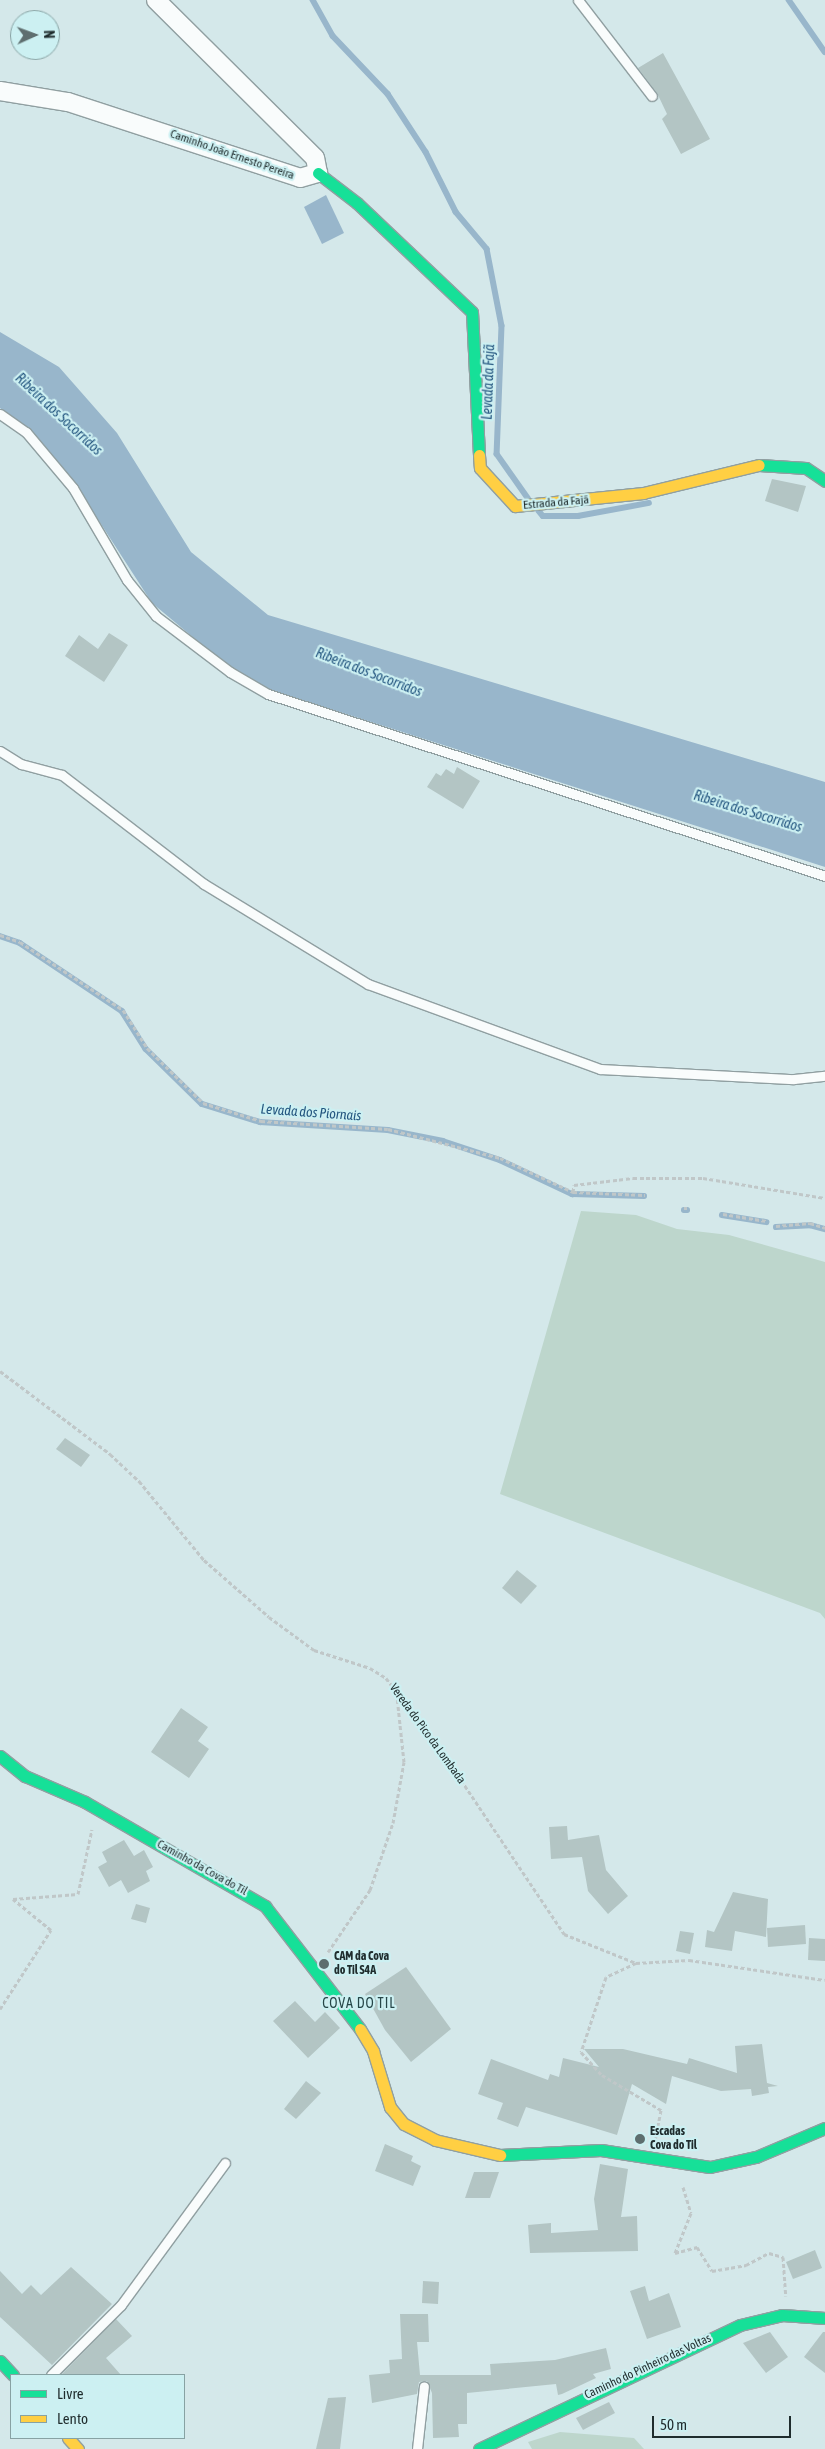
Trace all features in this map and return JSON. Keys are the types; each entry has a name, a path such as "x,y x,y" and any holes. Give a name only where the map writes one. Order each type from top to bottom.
{"street":[{"path":"156,0 315,158 318,173"},
{"name":"Caminho João Ernesto Pereira","path":"0,91 68,102 300,178 318,173"},
{"name":"Estrada da Fajã","path":"318,173 358,203 472,312 480,468 515,506 643,493 751,464 806,468 825,481"},
{"name":"Caminho da Cova do Til","path":"0,1756 25,1776 96,1808 240,1888 265,1906 316,1969 373,2051 390,2107 404,2124 450,2145 490,2156 581,2150 652,2158 682,2166 710,2167 756,2157 825,2128"},
{"name":"Caminho do Pinheiro das Voltas","path":"479,2449 610,2384 761,2318 825,2318"},
{"path":"0,2361 12,2374"},
{"path":"69,2439 78,2449"}],"lane":[{"path":"578,0 652,96"},
{"path":"0,414 26,432 73,488 126,580 156,616 260,690 825,876"},
{"path":"0,750 20,764 62,775 204,884 368,984 600,1069 794,1079 825,1076"},
{"path":"52,2374 121,2305 225,2163"},
{"path":"417,2449 424,2386"}],"path":[{"path":"0,934 20,942 123,1010 147,1048 203,1103 260,1121 388,1129 443,1140 500,1158 573,1192 645,1195"},
{"path":"573,1192 574,1185 633,1178 704,1178 825,1198"},
{"path":"722,1214 766,1221"},
{"path":"776,1226 823,1227"},
{"name":"Vereda do Pico da Lombada","path":"0,1371 110,1454 144,1487 204,1560 269,1618 314,1650 370,1668 386,1678 396,1696 443,1753 564,1934 636,1963 689,1960 825,1980"},
{"path":"316,1969 370,1890 392,1823 404,1762 396,1696"},
{"path":"0,2009 51,1930 13,1899 78,1894 96,1808"},
{"path":"636,1963 606,1977 581,2052 602,2076 661,2110 652,2158"},
{"path":"682,2166 691,2213 675,2253 697,2247 712,2271 746,2265 769,2252 783,2257 786,2299 776,2312 761,2318"}],"green space":[{"path":"581,1211 636,1215 677,1229 729,1235 825,1262 825,1619 820,1613 500,1494"},
{"path":"560,2432 634,2438 644,2449 532,2449 528,2442"}],"water":[{"path":"326,195 344,233 322,244 304,207"},
{"name":"Ribeira dos Socorridos","path":"0,332 59,367 117,433 191,552 268,615 825,782 825,867 268,689 231,669 152,603 77,487 30,431 0,408"}],"building":[{"path":"663,53 710,139 681,154 662,119 667,114 657,93 638,68"},
{"path":"772,479 806,486 798,512 765,501"},
{"path":"109,633 128,645 104,682 65,656 79,635 98,649"},
{"path":"457,767 480,781 463,809 427,787 436,773 441,776 446,769 454,774"},
{"path":"65,1438 90,1455 81,1467 56,1449"},
{"path":"517,1570 537,1586 521,1604 502,1588"},
{"path":"181,1708 208,1727 198,1741 209,1749 189,1778 151,1752"},
{"path":"567,1826 568,1840 599,1835 606,1870 628,1896 608,1914 588,1891 582,1857 551,1859 549,1827"},
{"path":"124,1840 134,1856 144,1850 153,1867 146,1871 150,1881 128,1893 121,1880 109,1887 98,1867 107,1862 102,1852"},
{"path":"733,1892 768,1899 766,1937 735,1931 732,1951 705,1947 707,1930 714,1932"},
{"path":"136,1904 150,1908 146,1923 131,1919"},
{"path":"805,1925 806,1944 768,1947 767,1928"},
{"path":"680,1931 694,1933 690,1954 676,1951"},
{"path":"809,1938 825,1939 825,1961 808,1960"},
{"path":"406,1967 451,2029 411,2062 385,2030 365,1994"},
{"path":"295,2001 315,2022 325,2012 340,2028 308,2058 273,2021"},
{"path":"762,2044 767,2083 778,2086 768,2087 769,2093 752,2096 751,2089 721,2091 672,2076 666,2104 632,2084 617,2135 526,2107 518,2127 497,2119 503,2103 478,2094 491,2059 548,2080 550,2074 559,2077 563,2058 599,2067 584,2049 623,2049 687,2064 689,2058 737,2073 735,2046"},
{"path":"306,2081 321,2093 296,2119 284,2109"},
{"path":"385,2144 413,2156 411,2161 421,2166 413,2186 375,2171"},
{"path":"600,2164 628,2169 621,2217 637,2216 638,2251 530,2253 528,2225 551,2223 551,2233 598,2230 594,2199"},
{"path":"474,2172 499,2172 490,2198 465,2198"},
{"path":"815,2250 822,2268 793,2279 786,2262"},
{"path":"71,2267 112,2304 52,2365 0,2317 0,2271 22,2294 31,2285 41,2295"},
{"path":"423,2281 439,2282 438,2304 422,2303"},
{"path":"645,2286 649,2301 669,2293 681,2327 647,2339 630,2291"},
{"path":"400,2314 428,2314 429,2342 417,2342 420,2375 491,2375 490,2364 555,2360 606,2348 611,2369 593,2374 596,2378 558,2395 556,2384 467,2393 467,2424 458,2424 459,2437 433,2438 432,2393 427,2381 419,2382 417,2394 372,2403 369,2375 390,2373 389,2360 402,2359"},
{"path":"116,2319 132,2336 106,2358 120,2374 62,2374"},
{"path":"770,2332 788,2357 766,2373 743,2343"},
{"path":"823,2332 825,2332 825,2373 804,2357"},
{"path":"346,2397 340,2449 316,2449 328,2398"},
{"path":"609,2402 615,2413 583,2430 576,2418"}],"waterway":[{"name":"Levada da Fajã","path":"313,0 333,36 388,94 426,152 456,212 487,249 502,326 497,454 528,498"},
{"path":"789,0 825,52"},
{"name":"Levada da Fajã","path":"539,511 543,516 578,516 649,503"},
{"name":"Levada dos Piornais","path":"0,936 20,943 122,1011 146,1049 202,1104 260,1122 388,1130 443,1141 500,1160 572,1194 644,1196"},
{"name":"Levada dos Piornais","path":"722,1215 766,1222"},
{"name":"Levada dos Piornais","path":"776,1227 810,1225 825,1229"}],"traffic: fast":[{"path":"318,173 357,203 472,312 479,455"},
{"path":"759,465 806,468 825,481"},
{"path":"0,1756 25,1776 85,1802 265,1906 360,2029"},
{"path":"500,2155 601,2150 710,2167 756,2157 825,2128"},
{"path":"479,2449 740,2325 782,2315 825,2318"},
{"path":"0,2361 12,2374"}],"traffic: slow":[{"path":"479,455 480,468 515,506 643,493 759,465"},
{"path":"360,2029 373,2051 390,2107 404,2124 435,2140 500,2155"},
{"path":"69,2439 78,2449"}],"place":[{"name":"CAM da Cova do Til S4A","path":"324,1964"},
{"name":"Escadas Cova do Til","path":"640,2139"}],"district":[{"name":"COVA DO TIL","path":"359,2003"}]}
